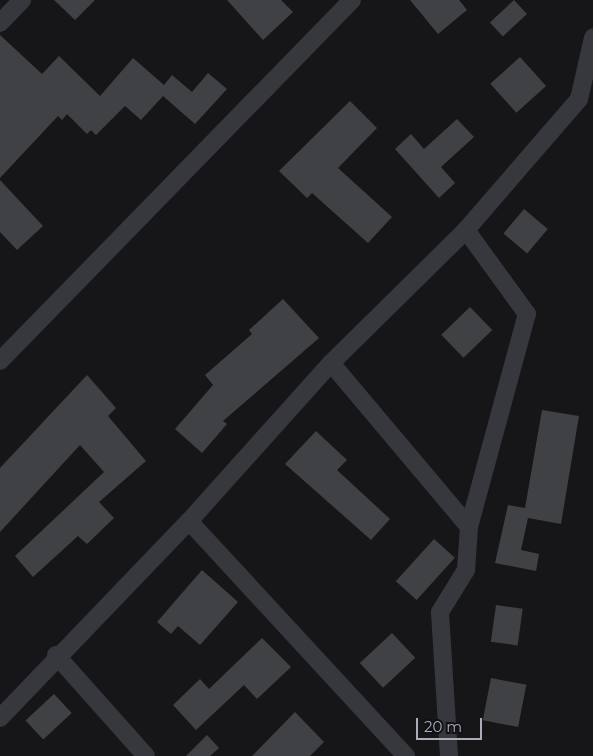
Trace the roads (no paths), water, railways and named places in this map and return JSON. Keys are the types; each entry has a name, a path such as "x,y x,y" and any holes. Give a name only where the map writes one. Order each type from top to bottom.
{"street":[{"path":"0,23 22,0"},
{"path":"0,361 352,0"},
{"path":"0,718 56,655 189,521 331,363 466,230 578,99 593,38"},
{"path":"449,756 440,612 466,570 469,527 527,314 466,230"},
{"path":"331,363 469,527"},
{"path":"189,521 406,756"},
{"path":"56,655 146,756"}]}
